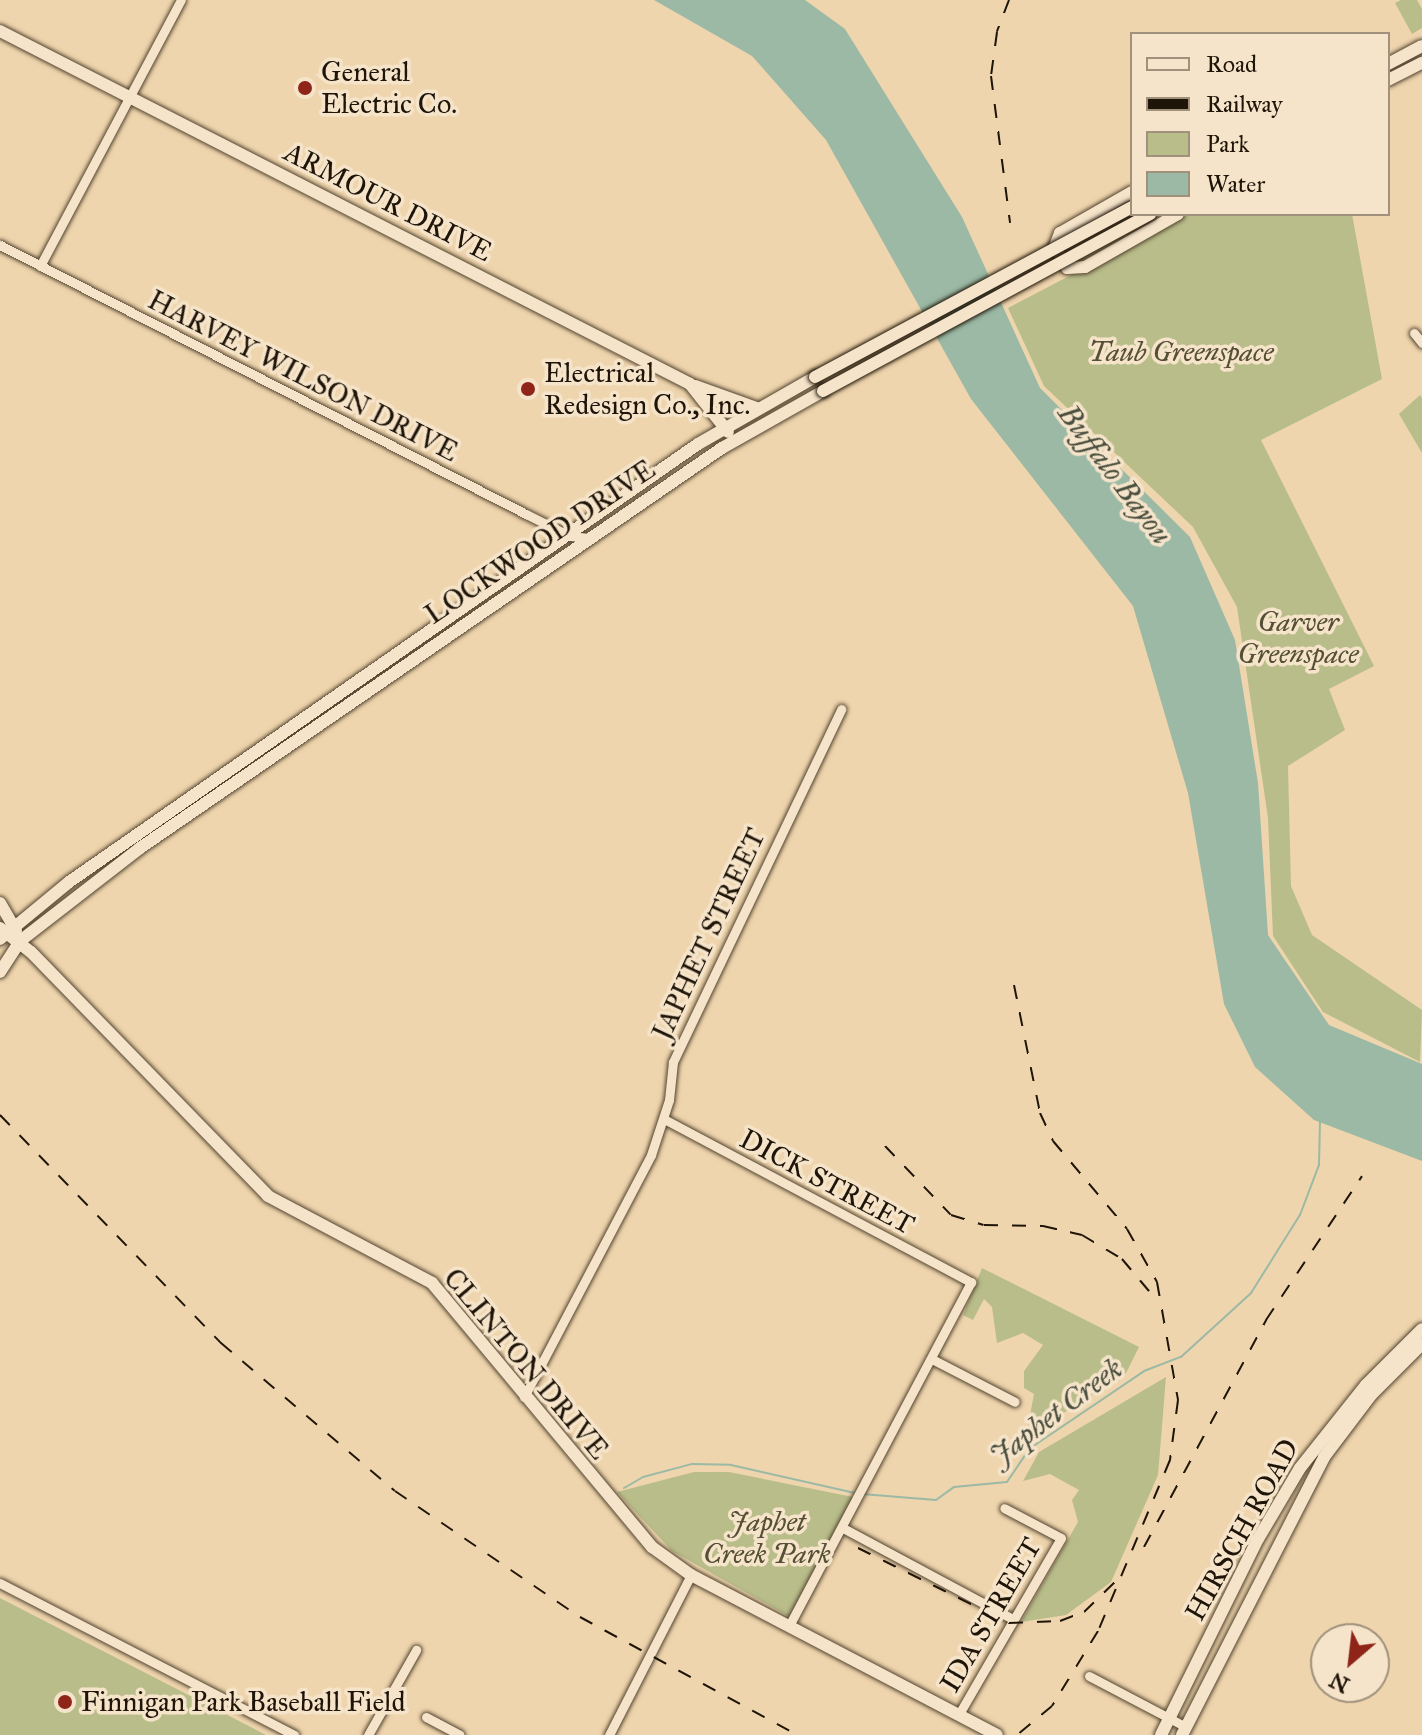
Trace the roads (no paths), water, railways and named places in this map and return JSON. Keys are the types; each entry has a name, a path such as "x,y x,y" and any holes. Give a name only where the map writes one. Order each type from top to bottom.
{"main road":[{"name":"ARMOUR DRIVE","path":"0,31 690,384 734,441"},
{"path":"1390,63 1422,46"},
{"path":"1402,57 1408,70"},
{"path":"1390,79 1422,63"},
{"path":"1130,193 1060,233 1055,246 1067,268 1085,267 1174,216"},
{"name":"LOCKWOOD DRIVE","path":"4,931 107,856 160,827 406,656 725,427 1130,208"},
{"name":"LOCKWOOD DRIVE","path":"481,603 589,538 734,441 1146,216"},
{"path":"690,384 756,408"},
{"name":"LOCKWOOD DRIVE","path":"0,972 20,941 116,867 160,827"},
{"path":"107,856 116,867"},
{"name":"CLINTON DRIVE","path":"0,903 4,931 20,941 268,1196 432,1283 652,1547 691,1575 997,1735"},
{"name":"HIRSCH ROAD","path":"1161,1735 1258,1539 1300,1468 1366,1385 1422,1329"},
{"name":"HIRSCH ROAD","path":"1184,1731 1324,1457 1371,1395 1422,1344"}],"street":[{"path":"40,266 181,0"},
{"name":"HARVEY WILSON DRIVE","path":"0,245 570,536 589,538"},
{"path":"1414,333 1422,343"},
{"name":"JAPHET STREET","path":"524,1397 664,1119 673,1062 841,709"},
{"name":"DICK STREET","path":"664,1119 971,1282 932,1359"},
{"path":"789,1626 932,1359 1015,1402"},
{"name":"IDA STREET","path":"959,1714 1011,1618 1025,1607 1061,1538 1004,1508"},
{"path":"845,1525 1011,1618"},
{"path":"609,1735 691,1575"},
{"path":"0,1583 294,1735"},
{"path":"368,1735 416,1650"},
{"path":"1089,1676 1170,1718 1184,1731"},
{"path":"426,1717 460,1735"}],"water":[{"name":"Buffalo Bayou","path":"654,0 805,0 845,29 962,217 1040,388 1190,537 1235,640 1258,783 1268,935 1329,1025 1422,1064 1422,1161 1314,1120 1255,1067 1224,1004 1188,793 1133,606 971,399 826,140 752,56"}],"waterway":[{"name":"Japhet Creek","path":"862,1494 936,1500 954,1487 1007,1482 1029,1449 1144,1371 1181,1357 1251,1293 1300,1215 1319,1165 1320,1120"},
{"name":"Japhet Creek","path":"624,1488 643,1477 692,1464 731,1465 855,1493"}],"railway":[{"path":"1009,0 997,32 991,76 1010,223"},
{"path":"1014,985 1040,1113 1053,1141 1127,1229 1157,1282 1178,1400 1170,1460 1098,1631 1052,1706 1017,1735"},
{"path":"0,1115 221,1343 395,1491 580,1617 797,1735"},
{"path":"885,1146 951,1215 984,1225 1043,1226 1082,1235 1122,1259 1154,1297"},
{"path":"1144,1547 1266,1320 1362,1176"},
{"path":"858,1548 1009,1623 1060,1621 1084,1612 1115,1582"}],"place":[{"name":"General Electric Co.","path":"305,88"},
{"name":"Electrical Redesign Co., Inc.","path":"528,389"},
{"name":"Finnigan Park Baseball Field","path":"65,1702"}],"park label":[{"name":"Taub Greenspace","path":"1181,352"},
{"name":"Garver Greenspace","path":"1298,638"},
{"name":"Japhet Creek Park","path":"767,1538"}]}
